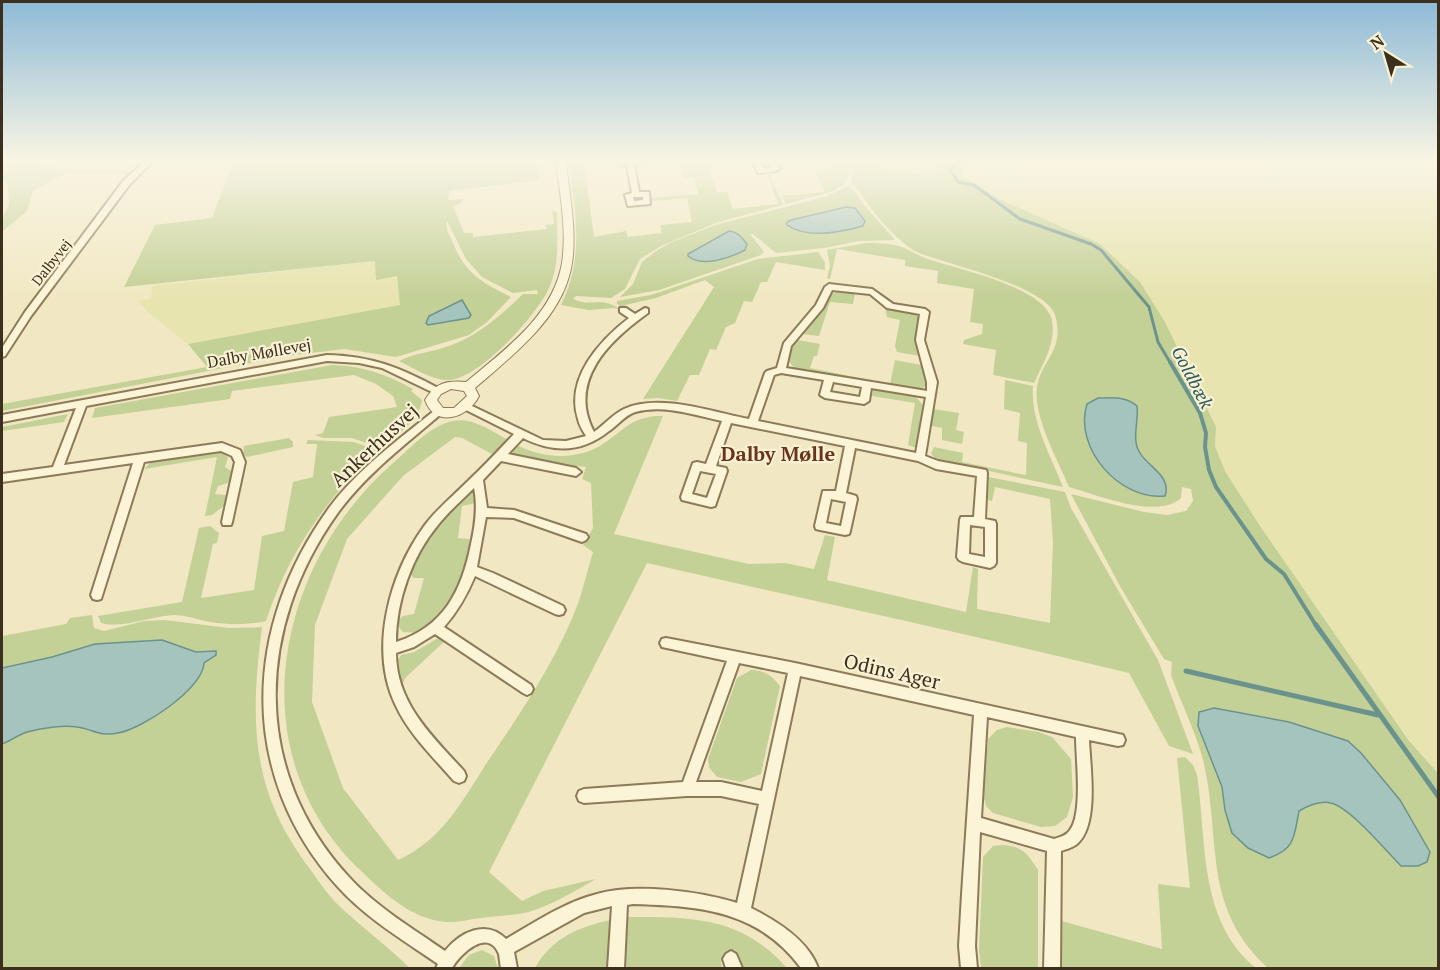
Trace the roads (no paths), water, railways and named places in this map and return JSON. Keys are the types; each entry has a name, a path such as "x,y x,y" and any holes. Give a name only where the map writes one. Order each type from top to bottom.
{"street":[{"name":"Dalbyvej","path":"2,354 28,314 109,206"},
{"path":"468,387 532,328 548,309 565,275 568,240 565,206"},
{"path":"781,370 787,345 820,306 829,287 872,292 890,306 925,312 920,340 932,382 920,458"},
{"path":"623,310 634,318"},
{"path":"592,438 582,424 580,413 581,393 586,374 604,344 645,311"},
{"name":"Dalby Møllevej","path":"2,418 327,358 368,360 386,365 437,391"},
{"path":"752,424 770,373 781,370 931,395"},
{"path":"829,377 825,395 864,401 867,384"},
{"path":"456,384 468,387 473,396 467,407 453,413 438,412 434,409 431,400 437,391 456,384"},
{"path":"57,471 82,404"},
{"path":"467,407 552,445 569,445 592,438 626,413 649,406 663,405 920,458 936,465 982,473 979,522"},
{"name":"Ankerhusvej","path":"438,412 360,481 333,511 310,545 291,582 278,621 270,658 267,695 270,734 279,773 293,811 315,848 342,882 445,964"},
{"path":"710,469 727,419"},
{"path":"459,776 408,715 399,699 393,677 390,649 396,603 409,561 429,529 522,433"},
{"path":"840,496 851,444"},
{"path":"2,478 222,447 232,449 240,462 227,522"},
{"path":"498,456 576,472"},
{"path":"97,595 140,459"},
{"path":"390,649 406,646 436,628 460,597 472,570 482,512 477,478"},
{"path":"482,512 514,514 582,537"},
{"path":"472,570 559,610"},
{"path":"436,628 526,689"},
{"name":"Odins Ager","path":"666,643 1118,740"},
{"path":"687,789 735,657"},
{"path":"743,911 795,669"},
{"path":"969,969 967,946 981,711"},
{"path":"973,823 1054,846 1066,843 1081,825 1083,811 1082,732"},
{"path":"584,796 721,789 766,799"},
{"path":"1052,969 1054,846"},
{"path":"505,948 591,903 620,896 713,903 743,911 766,924 788,942 810,969"},
{"path":"616,969 620,896"},
{"path":"445,964 453,950 471,938 490,937 505,948 509,969"}],"water":[{"path":"846,207 855,208 865,221 863,226 835,232 814,233 804,232 787,225 787,222 791,220"},
{"path":"729,231 745,241 747,244 745,250 724,259 708,261 694,260 688,256 688,254"},
{"path":"462,300 471,315 469,318 428,325 426,323 429,316"},
{"path":"1098,398 1124,399 1137,406 1137,448 1162,477 1166,489 1165,496 1148,495 1132,490 1117,481 1094,454 1087,438 1084,421 1087,404"},
{"path":"162,640 196,652 216,651 216,655 204,663 194,684 183,696 155,716 129,730 118,733 101,733 71,726 52,727 27,732 2,744 2,668 52,657 95,644"},
{"path":"1214,708 1289,722 1348,741 1361,753 1400,800 1430,852 1427,862 1418,866 1401,866 1358,821 1339,807 1327,802 1314,804 1299,811 1292,840 1289,846 1278,854 1269,858 1248,848 1232,833 1225,810 1222,787 1198,726 1199,712"}],"waterway":[{"name":"Goldbæk","path":"1003,206 1020,219 1091,244 1101,250 1149,307 1158,342 1171,364"},
{"name":"Goldbæk","path":"1170,362 1200,413 1206,433 1205,447 1209,470 1216,487 1266,559 1284,574 1317,627"},
{"name":"Goldbæk","path":"1316,625 1438,796"},
{"path":"1186,671 1378,715"}],"district":[{"name":"Dalby Mølle","path":"778,453"}]}
